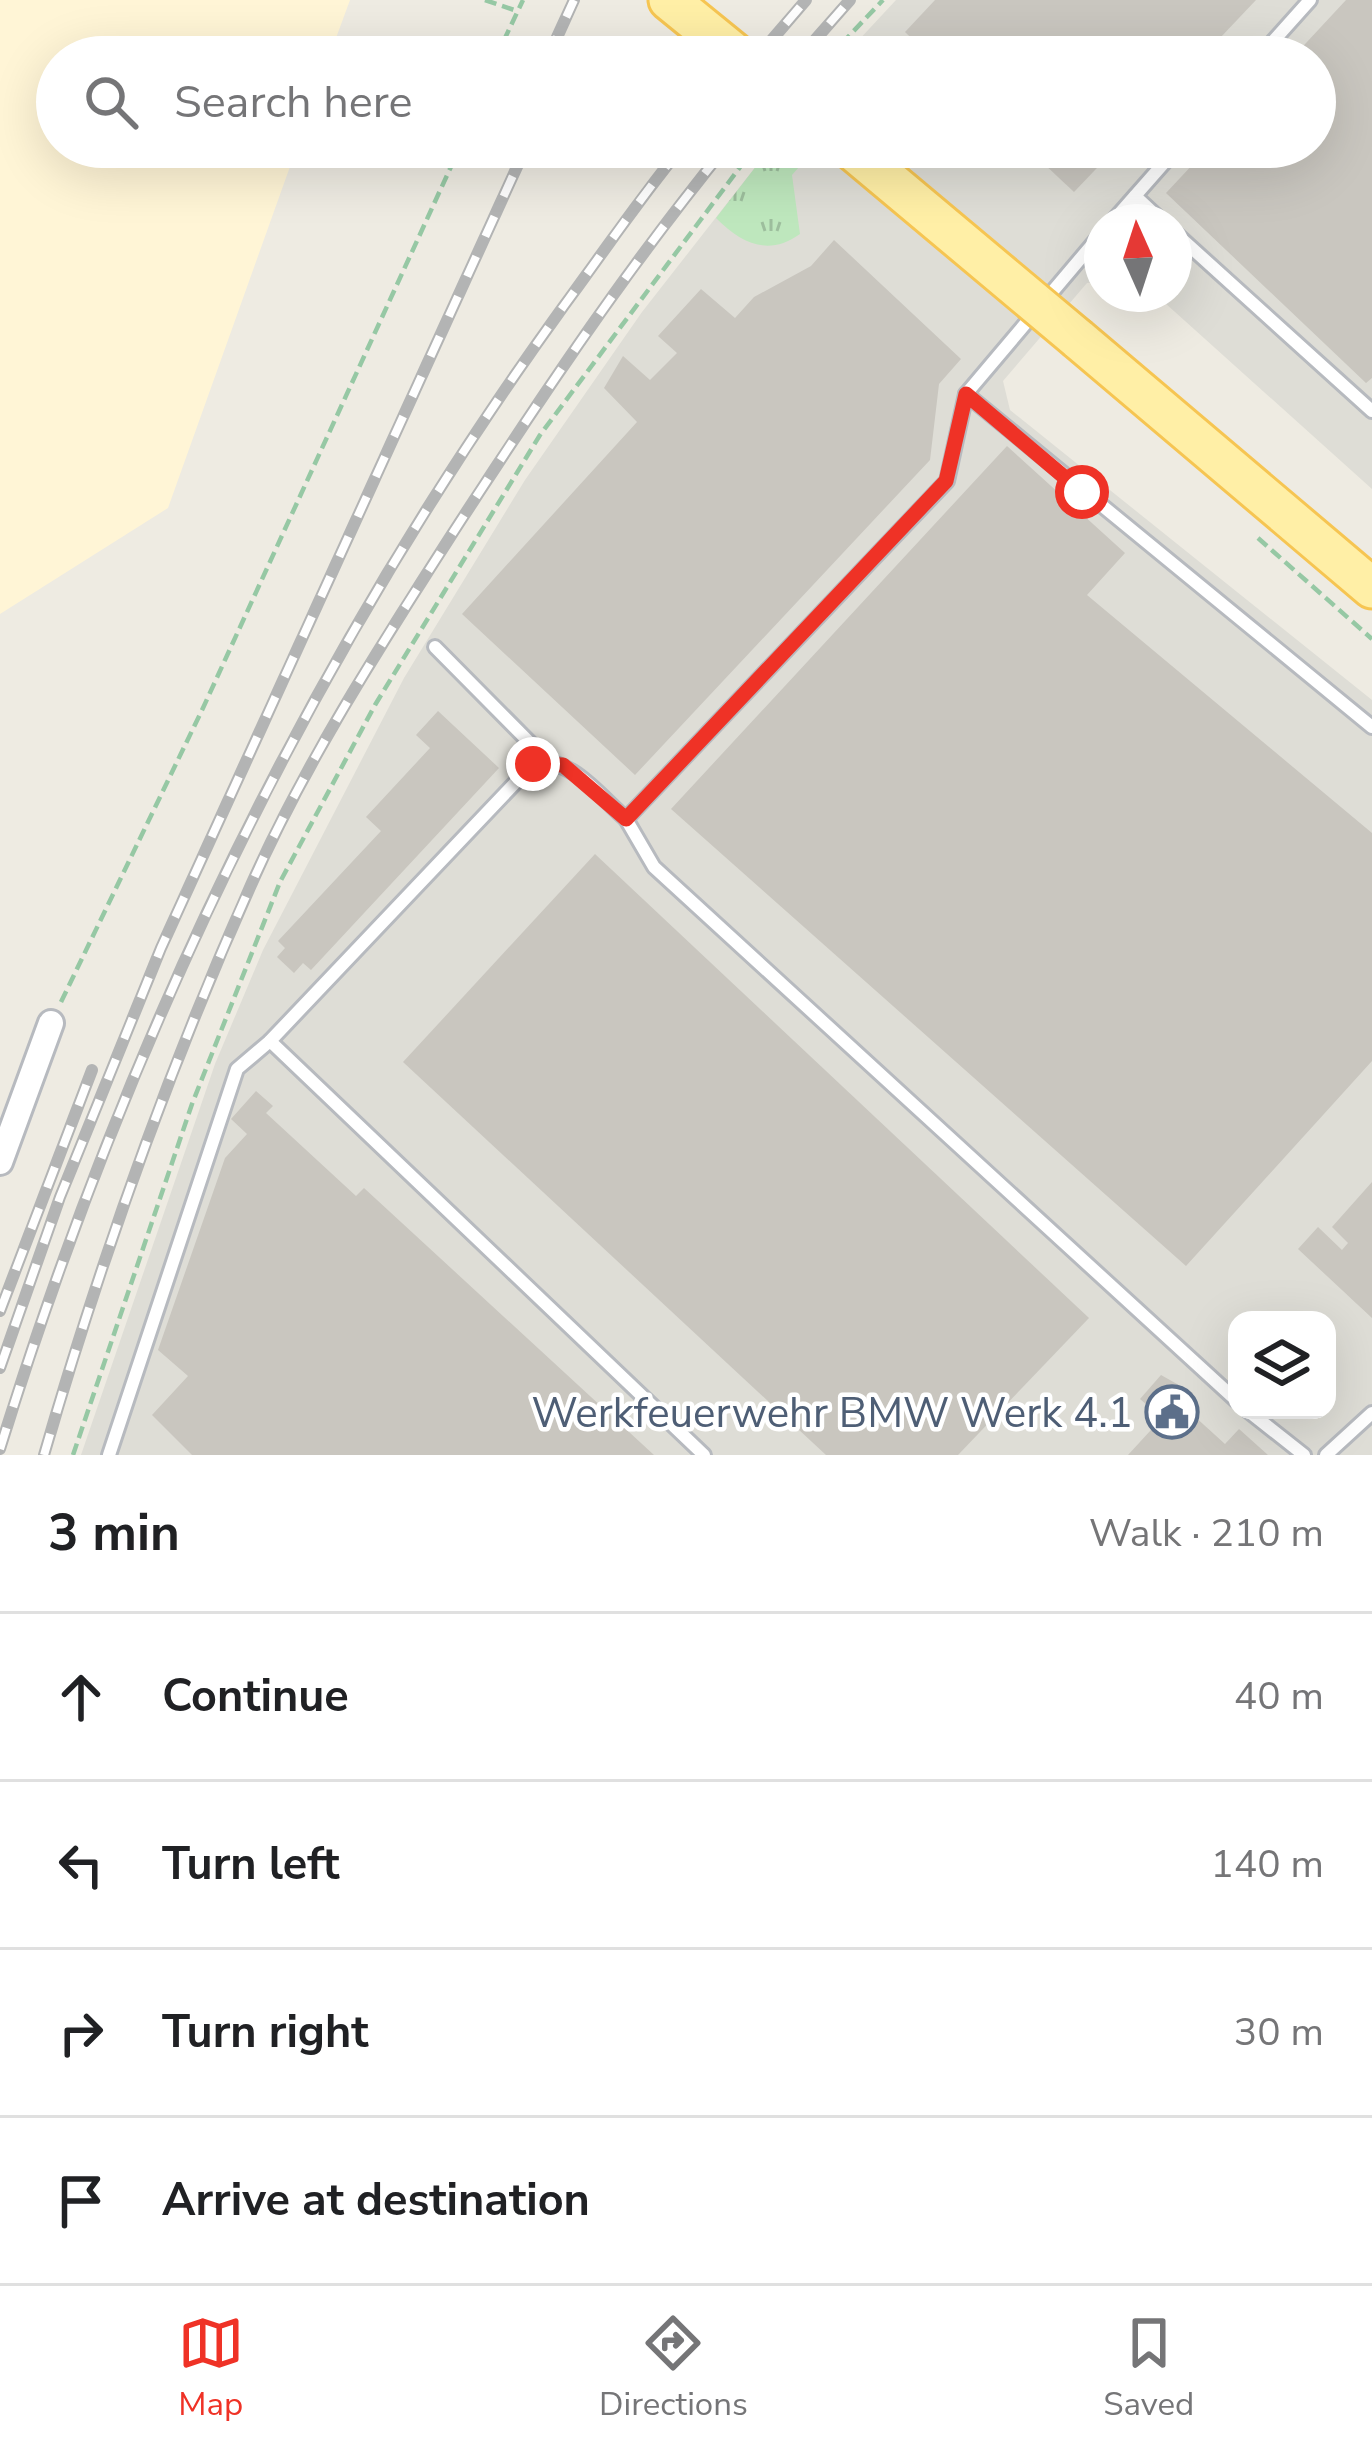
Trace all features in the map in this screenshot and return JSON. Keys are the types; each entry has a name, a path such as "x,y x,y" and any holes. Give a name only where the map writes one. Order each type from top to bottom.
{"main road":[{"path":"669,0 713,36"},
{"path":"874,168 1372,588"}],"street":[{"path":"0,1162 51,1023"}],"lane":[{"path":"1278,36 1310,0"},
{"path":"1128,204 1160,168"},
{"path":"1135,196 1144,204"},
{"path":"1192,248 1372,411"},
{"path":"626,819 946,481 966,394 1084,254"},
{"path":"966,394 1372,728"},
{"path":"435,647 547,760 563,765 626,819 654,867 1228,1393"},
{"path":"109,1455 236,1069 270,1041 533,764 547,760"},
{"path":"270,1041 704,1455"},
{"path":"1326,1455 1372,1413"},
{"path":"1258,1419 1304,1455"}],"path":[{"path":"485,0 517,11"},
{"path":"506,36 523,0"},
{"path":"850,36 883,0"},
{"path":"51,1023 212,688 450,168"},
{"path":"73,1455 192,1104 280,882 375,705 540,435 739,168"}],"shaded area":[{"path":"0,0 350,0 337,36 36,36 36,168 289,168 168,508 0,614"},
{"path":"896,0 1372,0 1372,489 1175,312 1192,312 1192,204 1084,204 1084,286 1003,381 1010,410 1372,700 1372,1455 81,1455 215,1064 263,950 404,678 525,480 642,312 755,168 1336,168 1336,36 863,36"}],"green space":[{"path":"755,168 798,168 792,175 800,234 777,245 755,244 716,218"}],"building":[{"path":"935,0 1256,0 1222,36 909,36 905,32"},
{"path":"1346,0 1372,0 1372,378 1366,383 1192,218 1192,204 1178,204 1166,193 1189,168 1336,168 1336,36 1313,36"},
{"path":"1048,168 1097,168 1074,192"},
{"path":"834,240 961,359 939,384 930,460 635,775 462,614 637,422 604,388 623,356 650,380 677,353 658,336 701,289 735,318 754,297 811,266"},
{"path":"1007,446 1125,553 1087,595 1372,833 1372,1061 1186,1266 671,809"},
{"path":"438,711 499,768 311,970 303,963 294,973 277,957 285,948 278,941 381,831 366,817 430,748 416,735"},
{"path":"595,854 1089,1318 958,1455 826,1455 403,1062"},
{"path":"256,1091 273,1106 266,1113 356,1196 364,1188 654,1455 192,1455 152,1415 188,1376 158,1350 225,1158 247,1134 231,1119"},
{"path":"1372,1182 1372,1318 1298,1249 1318,1227 1342,1250 1348,1243 1332,1227"},
{"name":"Werkfeuerwehr BMW Werk 4.1","path":"1161,1375 1193,1393 1182,1405 1225,1444 1239,1429 1268,1455 1128,1455 1162,1418 1140,1399"}],"railway":[{"path":"558,36 574,0"},
{"path":"775,36 806,0"},
{"path":"818,36 850,0"},
{"path":"0,1368 60,1197 161,948 516,168"},
{"path":"0,1449 50,1297 167,1000 308,713 387,574 472,439 666,168"},
{"path":"44,1455 88,1310 164,1095 251,885 296,793 372,660 518,433 709,168"},
{"path":"0,1311 92,1070"}],"place":[{"name":"Werkfeuerwehr BMW Werk 4.1","path":"1172,1412"}],"route":[{"path":"533,764 547,760 563,765 626,819 946,481 966,394 1082,492"}]}
